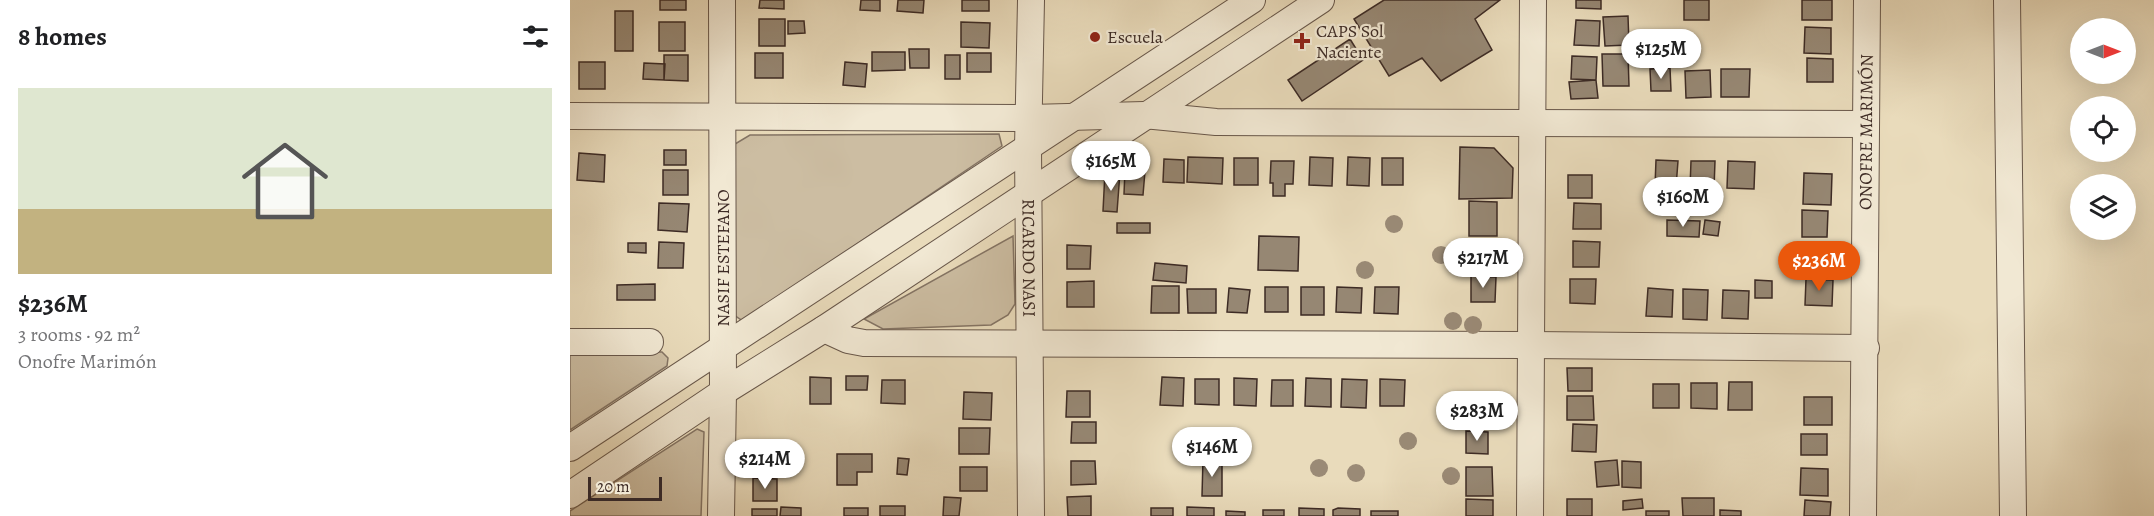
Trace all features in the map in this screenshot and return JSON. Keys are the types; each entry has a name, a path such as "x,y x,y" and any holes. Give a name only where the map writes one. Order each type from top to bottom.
{"street":[{"name":"NASIF ESTEFANO","path":"721,516 722,0"},
{"name":"RICARDO NASI","path":"1031,0 1028,148 1031,516"},
{"path":"570,448 1252,0"},
{"path":"570,495 1321,0"},
{"path":"1530,516 1533,0"},
{"name":"ONOFRE MARIMÓN","path":"1863,516 1867,0"},
{"path":"2007,0 2013,516"},
{"path":"570,116 1030,118 1144,115 1216,122 1865,124"},
{"path":"824,329 848,340 864,343 1866,348"},
{"path":"570,342 651,342"}],"shaded area":[{"path":"999,134 1002,146 743,321 734,315 735,144 750,135"},
{"path":"1013,236 1015,304 1008,315 991,325 883,329 864,319"},
{"path":"570,352 662,352 668,358 667,366 570,430"},
{"path":"697,429 704,432 701,516 570,516 570,511"}],"building":[{"path":"660,0 686,0 686,10 660,10"},
{"path":"760,0 784,0 784,9 759,8"},
{"path":"861,0 880,0 880,11 860,10"},
{"path":"898,0 924,0 923,13 897,11"},
{"path":"962,0 989,0 989,11 962,11"},
{"path":"1384,0 1500,0 1475,19 1492,50 1441,81 1422,58 1389,76 1354,19"},
{"path":"1576,0 1601,0 1601,9 1576,8"},
{"path":"1684,0 1709,0 1709,20 1684,20"},
{"path":"1802,0 1832,0 1832,20 1802,20"},
{"path":"615,11 633,11 633,51 615,51"},
{"path":"1628,16 1629,45 1605,46 1603,17"},
{"path":"759,19 785,19 785,46 759,46"},
{"path":"1576,20 1600,21 1599,46 1574,45"},
{"path":"788,21 804,21 805,33 788,34"},
{"path":"659,22 685,22 685,51 659,51"},
{"path":"961,22 990,23 989,48 961,47"},
{"path":"1805,27 1831,28 1831,54 1804,53"},
{"path":"1350,39 1363,60 1302,101 1288,80"},
{"path":"909,49 929,49 929,68 910,68"},
{"path":"872,52 905,52 905,70 872,71"},
{"path":"755,53 783,53 783,78 755,78"},
{"path":"967,53 991,53 991,72 967,72"},
{"path":"1602,54 1628,54 1629,86 1603,86"},
{"path":"664,55 688,55 688,81 664,80"},
{"path":"945,55 960,55 960,79 945,79"},
{"path":"1572,56 1597,57 1596,80 1571,79"},
{"path":"1807,58 1833,59 1833,82 1807,82"},
{"path":"579,62 605,62 605,89 579,89"},
{"path":"845,62 867,64 865,87 843,85"},
{"path":"644,63 665,64 664,80 643,79"},
{"path":"1670,68 1671,91 1651,91 1650,69"},
{"path":"1721,69 1750,69 1749,97 1721,97"},
{"path":"1710,70 1711,97 1686,98 1685,71"},
{"path":"1596,80 1598,98 1571,99 1569,82"},
{"path":"1460,147 1494,148 1513,168 1512,198 1459,199"},
{"path":"664,150 686,150 686,165 664,165"},
{"path":"579,153 605,155 604,182 577,180"},
{"path":"1188,157 1223,158 1222,184 1187,182"},
{"path":"1310,157 1333,158 1332,186 1309,185"},
{"path":"1348,157 1370,158 1369,186 1347,185"},
{"path":"1234,158 1258,158 1258,185 1234,185"},
{"path":"1382,158 1403,158 1403,185 1382,185"},
{"path":"1164,159 1184,160 1184,183 1163,182"},
{"path":"1656,160 1678,161 1676,187 1655,186"},
{"path":"1271,161 1294,161 1293,184 1285,184 1285,196 1273,196 1273,183 1270,183"},
{"path":"1691,161 1715,161 1714,189 1690,188"},
{"path":"1728,161 1755,162 1754,189 1727,188"},
{"path":"663,170 688,170 688,195 663,195"},
{"path":"1125,170 1145,171 1143,195 1124,194"},
{"path":"1105,172 1120,172 1117,212 1103,211"},
{"path":"1804,173 1832,174 1831,205 1803,204"},
{"path":"1568,175 1592,175 1592,198 1568,198"},
{"path":"1469,201 1497,202 1497,236 1469,236"},
{"path":"659,203 689,204 687,232 658,230"},
{"path":"1574,203 1601,204 1601,229 1573,229"},
{"path":"1802,210 1828,211 1827,237 1802,237"},
{"path":"1667,220 1700,221 1699,237 1667,236"},
{"path":"1705,220 1720,222 1718,236 1703,234"},
{"path":"1117,223 1150,223 1150,233 1117,233"},
{"path":"1259,236 1299,237 1298,271 1258,270"},
{"path":"1573,241 1600,242 1599,267 1573,267"},
{"path":"659,242 684,243 683,268 658,268"},
{"path":"628,243 646,243 646,253 628,252"},
{"path":"1067,245 1091,246 1090,269 1067,269"},
{"path":"1466,247 1494,247 1494,272 1466,272"},
{"path":"1801,249 1829,249 1829,274 1801,274"},
{"path":"1155,263 1187,266 1186,283 1153,280"},
{"path":"1471,276 1496,277 1495,302 1471,302"},
{"path":"1570,279 1596,279 1595,304 1570,303"},
{"path":"1806,279 1833,280 1832,306 1805,305"},
{"path":"1755,280 1772,281 1772,298 1755,298"},
{"path":"1094,281 1094,307 1067,307 1067,282"},
{"path":"655,284 655,300 617,300 617,285"},
{"path":"1152,286 1179,286 1179,313 1151,313"},
{"path":"1265,287 1288,287 1288,312 1265,312"},
{"path":"1301,287 1324,287 1324,315 1301,315"},
{"path":"1337,287 1362,288 1361,313 1336,312"},
{"path":"1375,287 1399,287 1398,314 1374,313"},
{"path":"1229,288 1250,290 1247,313 1227,312"},
{"path":"1648,288 1673,290 1672,317 1646,316"},
{"path":"1187,289 1216,289 1216,313 1188,313"},
{"path":"1683,289 1708,290 1707,320 1683,319"},
{"path":"1723,290 1749,291 1748,319 1722,318"},
{"path":"1567,368 1592,368 1592,391 1568,391"},
{"path":"846,376 868,376 867,390 846,390"},
{"path":"810,377 831,378 831,404 810,404"},
{"path":"1162,377 1184,378 1183,406 1160,405"},
{"path":"1234,378 1257,379 1256,406 1234,405"},
{"path":"1306,378 1331,379 1331,407 1305,406"},
{"path":"1195,379 1219,379 1219,405 1195,404"},
{"path":"1342,379 1367,380 1366,408 1341,407"},
{"path":"1380,379 1405,380 1404,406 1380,406"},
{"path":"882,380 905,380 905,404 881,403"},
{"path":"1272,380 1293,380 1293,406 1271,406"},
{"path":"1729,382 1752,382 1752,410 1728,410"},
{"path":"1691,383 1717,383 1717,409 1691,408"},
{"path":"1653,384 1679,384 1679,408 1653,408"},
{"path":"1067,391 1090,391 1090,417 1066,417"},
{"path":"964,392 992,393 991,420 963,419"},
{"path":"1470,392 1494,392 1493,421 1469,421"},
{"path":"1567,396 1593,396 1594,420 1567,420"},
{"path":"1804,397 1832,397 1832,425 1804,425"},
{"path":"1072,422 1096,422 1096,443 1071,443"},
{"path":"1573,424 1597,425 1596,452 1572,451"},
{"path":"959,428 990,428 989,454 959,454"},
{"path":"1466,431 1488,432 1488,454 1466,453"},
{"path":"1801,434 1827,434 1827,455 1801,455"},
{"path":"754,441 777,442 776,469 753,467"},
{"path":"837,454 872,454 872,472 857,472 857,485 837,485"},
{"path":"898,458 909,459 907,475 897,474"},
{"path":"1203,459 1222,459 1222,496 1202,496"},
{"path":"1617,460 1619,485 1597,487 1595,462"},
{"path":"1071,461 1095,461 1096,484 1071,485"},
{"path":"1622,461 1641,462 1641,488 1622,487"},
{"path":"960,467 987,467 987,491 960,491"},
{"path":"1466,467 1492,467 1493,496 1466,496"},
{"path":"1801,468 1828,469 1828,496 1800,495"},
{"path":"753,478 777,479 777,501 753,501"},
{"path":"1091,496 1091,516 1068,516 1067,497"},
{"path":"944,497 961,498 959,516 943,516"},
{"path":"1682,498 1714,498 1714,516 1683,516"},
{"path":"1466,499 1493,500 1493,516 1466,516"},
{"path":"1567,499 1592,499 1592,516 1567,516"},
{"path":"1642,499 1643,508 1623,510 1623,501"},
{"path":"1805,500 1831,502 1830,516 1804,516"},
{"path":"880,506 905,506 905,516 880,516"},
{"path":"781,507 801,508 801,516 780,516"},
{"path":"1187,507 1214,508 1214,516 1187,516"},
{"path":"844,508 868,508 868,516 844,516"},
{"path":"1151,508 1173,508 1173,516 1151,516"},
{"path":"1299,508 1324,509 1324,516 1299,516"},
{"path":"1338,508 1360,509 1360,516 1333,516 1333,510"},
{"path":"752,509 777,509 777,516 752,516"},
{"path":"1263,510 1284,510 1284,516 1263,516"},
{"path":"1720,510 1741,511 1741,516 1720,516"},
{"path":"1226,511 1245,512 1245,516 1226,516"},
{"path":"1371,511 1398,511 1398,516 1371,516"},
{"path":"1646,511 1669,511 1669,516 1646,516"}],"place":[{"name":"Escuela","path":"1095,37"},
{"name":"CAPS Sol Naciente","path":"1302,41"}]}
